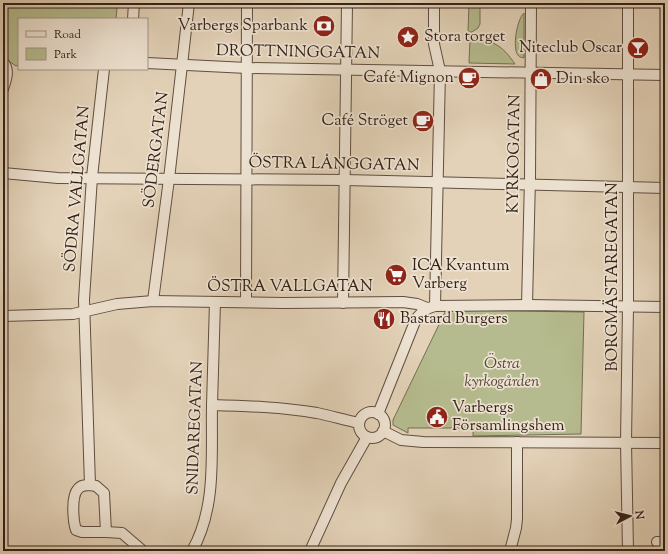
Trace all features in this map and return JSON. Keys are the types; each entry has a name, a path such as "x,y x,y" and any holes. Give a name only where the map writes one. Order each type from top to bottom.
{"street":[{"path":"133,18 134,3"},
{"name":"SÖDERGATAN","path":"153,300 169,179 189,3"},
{"path":"246,302 247,3"},
{"path":"343,303 347,3"},
{"path":"378,414 416,319 421,312 431,307 437,182 440,71 434,44 434,3"},
{"name":"KYRKOGATAN","path":"527,305 530,184 531,3"},
{"name":"BORGMÄSTAREGATAN","path":"628,3 628,307 626,442 628,551"},
{"path":"3,62 7,69 7,76 3,89"},
{"name":"DROTTNINGGATAN","path":"148,63 247,68 665,75"},
{"name":"SÖDRA VALLGATAN","path":"90,485 85,313 86,272 92,177 104,70"},
{"name":"ÖSTRA LÅNGGATAN","path":"3,173 58,178 92,177 345,180 665,188"},
{"name":"ÖSTRA VALLGATAN","path":"3,316 85,313 117,304 153,300 215,302 403,302 431,307 527,305 665,307"},
{"name":"SNIDAREGATAN","path":"192,551 198,541 206,519 211,480 215,302"},
{"path":"212,405 267,407 318,413 359,423"},
{"path":"368,412 378,414 384,420 383,431 378,436 367,437 360,430 359,423 362,416 368,412"},
{"path":"383,431 401,440 411,441 665,443"},
{"path":"310,551 341,483 367,437"},
{"path":"510,551 517,519 517,442"},
{"path":"106,532 104,493 96,486 90,485 78,488 75,493 73,505 76,530 82,532 122,533 143,551"}],"green space":[{"path":"3,3 107,3 108,5 117,8 116,18 18,18 18,65 16,66 3,57"},
{"path":"469,3 480,3 480,24 478,28 472,32 468,32"},
{"path":"524,13 524,58 519,57 516,51 515,40 519,21"},
{"path":"470,39 491,42 506,52 515,64 469,63"},
{"name":"Östra kyrkogården","path":"446,310 584,312 581,434 473,436 473,428 408,428 408,433 393,425 393,420"}],"place":[{"name":"Varbergs Sparbank","path":"324,26"},
{"name":"Stora torget","path":"408,37"},
{"name":"Niteclub Oscar","path":"638,48"},
{"name":"Café Mignon","path":"469,78"},
{"name":"Din sko","path":"541,79"},
{"name":"Café Ströget","path":"423,121"},
{"name":"ICA Kvantum Varberg","path":"396,275"},
{"name":"Bastard Burgers","path":"384,319"},
{"name":"Varbergs Församlingshem","path":"437,417"}]}
